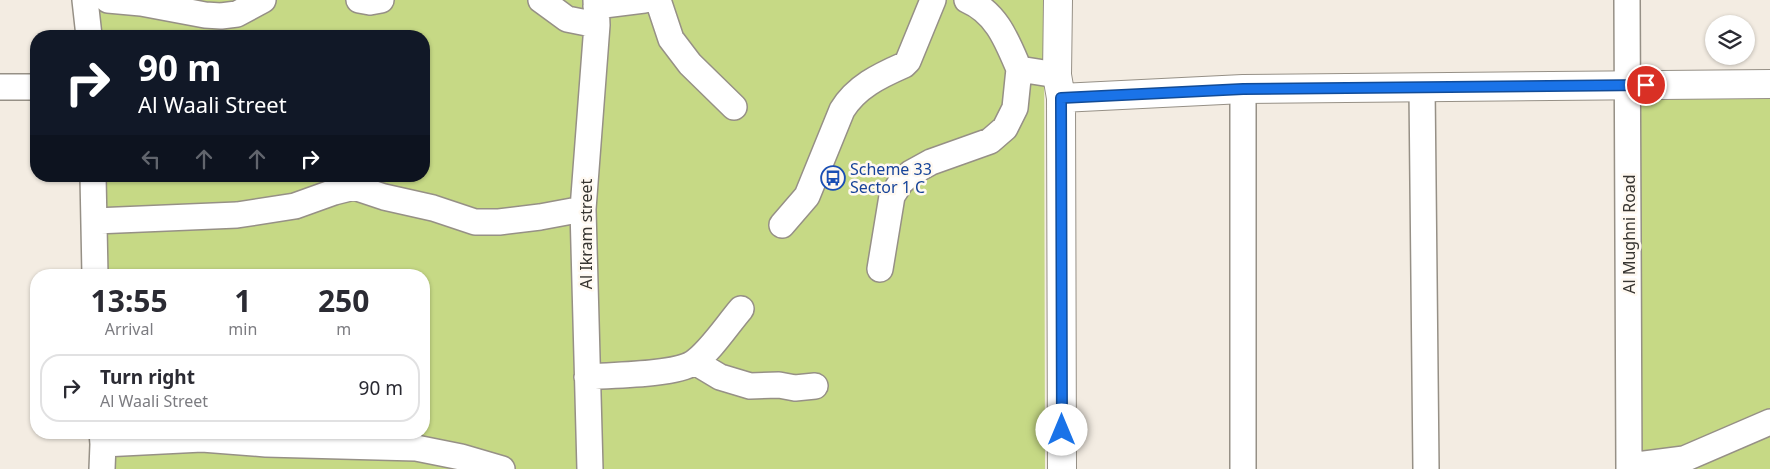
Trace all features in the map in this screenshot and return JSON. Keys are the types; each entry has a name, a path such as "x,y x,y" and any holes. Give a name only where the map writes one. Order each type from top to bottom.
{"street":[{"path":"85,0 89,30"},
{"path":"108,0 141,3 205,15 221,16 237,14 263,0"},
{"path":"359,0 370,2 381,0"},
{"path":"541,0 567,19 596,10 644,0"},
{"path":"658,0 671,39 690,64 734,107"},
{"path":"782,225 807,196 842,110 850,98 862,87 904,65 908,61 933,0"},
{"path":"880,269 892,196 901,182 911,173 931,162 990,141 1004,128 1015,108 1019,69 1000,29 987,12 967,0"},
{"path":"1058,0 1062,469"},
{"name":"Al Mughni Road","path":"1627,0 1629,467"},
{"name":"Al Ikram street","path":"590,469 583,209 596,10"},
{"path":"1019,69 1059,86 1243,89 1770,84"},
{"path":"0,87 30,87"},
{"path":"1422,87 1426,469"},
{"path":"1243,89 1243,469"},
{"path":"93,182 95,269"},
{"path":"95,221 237,214 295,206 354,187 433,208 475,222 485,223 583,209"},
{"path":"587,377 670,371 685,368 695,362 741,309"},
{"path":"695,362 720,377 750,386 779,385 795,388 815,386"},
{"path":"1629,467 1684,459 1770,422"},
{"path":"102,469 103,439"},
{"path":"213,439 266,444 416,448 461,456 502,469"}],"green space":[{"path":"95,0 1044,0 1045,469 96,469 96,439 430,439 430,269 96,269 95,182 430,182 430,30 95,30"},
{"path":"1770,84 1770,469 1629,469 1628,85"}],"place":[{"name":"Scheme 33 Sector 1 C","path":"833,178"}],"route":[{"path":"1062,430 1061,98 1243,89 1646,85"}]}
